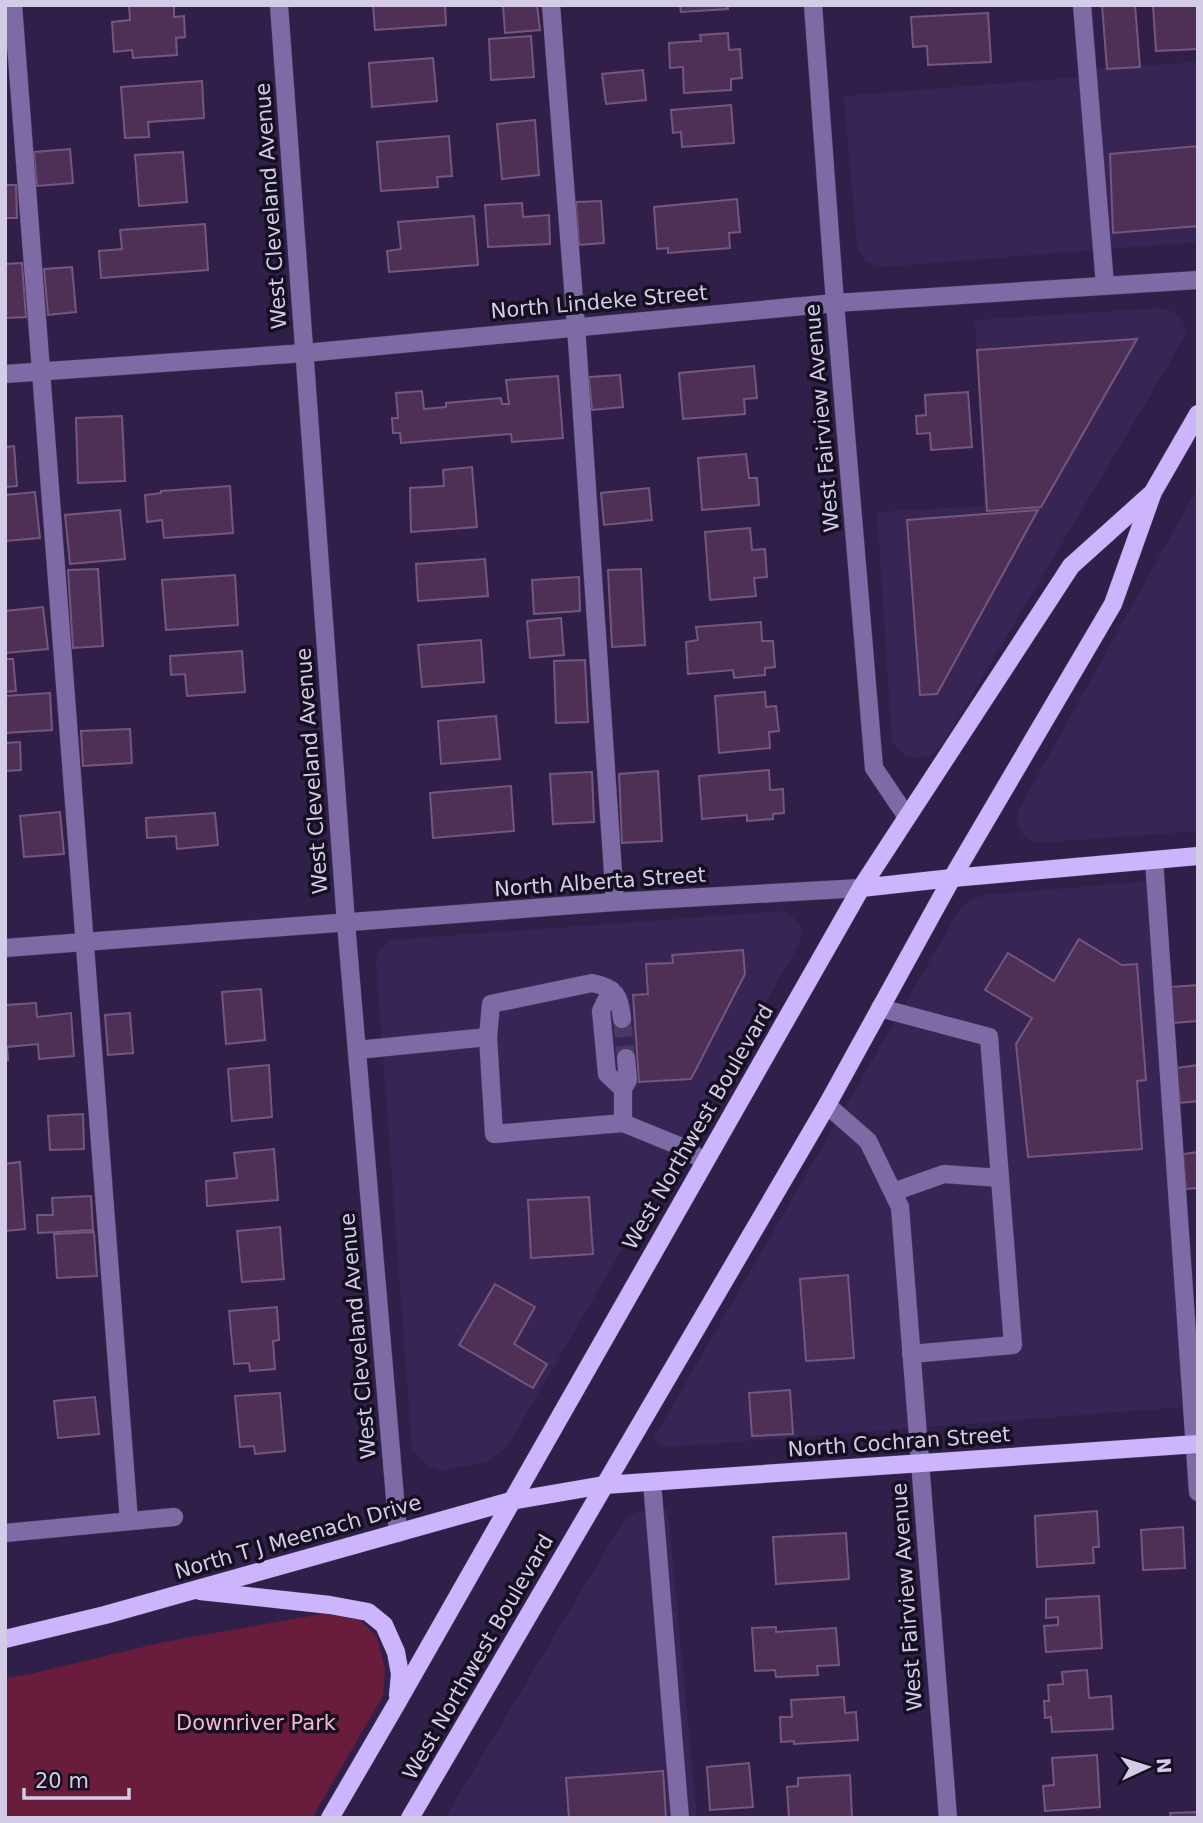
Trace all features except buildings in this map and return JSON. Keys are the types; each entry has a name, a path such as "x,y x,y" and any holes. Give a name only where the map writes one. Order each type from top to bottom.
{"main road":[{"name":"West Northwest Boulevard","path":"410,1818 827,1105 952,878 1114,604 1153,492 1198,414"},
{"name":"West Northwest Boulevard","path":"330,1818 861,888 1071,566 1153,492"},
{"name":"North Alberta Street","path":"861,888 1198,856"},
{"name":"North Cochran Street","path":"604,1485 1196,1444"},
{"name":"North T J Meenach Drive","path":"5,1639 105,1615 511,1502 604,1485"},
{"path":"190,1590 330,1605 368,1612 384,1625 396,1652 400,1674 397,1703"}],"street":[{"path":"13,5 128,1521"},
{"name":"West Cleveland Avenue","path":"279,5 346,923 398,1533"},
{"path":"551,5 615,902"},
{"name":"West Fairview Avenue","path":"813,5 874,768 907,817"},
{"path":"1082,5 1105,285"},
{"name":"North Lindeke Street","path":"5,374 305,353 835,303 1198,279"},
{"path":"1154,860 1198,1492"},
{"name":"North Alberta Street","path":"5,948 615,902 861,888"},
{"path":"622,1019 620,999 603,985 592,983 491,1004 488,1037 494,1133 623,1123 677,1145 705,1161"},
{"path":"611,990 601,1011 607,1074 622,1089"},
{"path":"880,1008 989,1037 1013,1345 911,1354"},
{"path":"357,1050 488,1037"},
{"path":"623,1123 622,1089 628,1080 626,1058"},
{"name":"West Fairview Avenue","path":"827,1105 868,1141 900,1207 947,1818"},
{"path":"893,1192 944,1174 1000,1178"},
{"path":"652,1482 680,1818"},
{"path":"5,1533 174,1517"}],"shaded area":[{"path":"1198,62 1198,242 881,267 865,261 857,248 844,96 1096,76 1096,69"},
{"path":"1161,308 1174,312 1181,318 1186,329 1183,340 942,745 930,756 915,758 901,753 892,741 877,512 984,506 975,320"},
{"path":"1198,487 1198,831 1035,843 1023,835 1017,823 1018,811"},
{"path":"1149,881 1182,1407 659,1446 654,1438 961,907 971,899 986,895"},
{"path":"783,911 794,918 801,928 800,943 507,1447 488,1461 441,1471 425,1464 412,1449 376,961 381,948 393,940"},
{"path":"668,1510 697,1818 445,1818 624,1520 637,1512"}],"green space":[{"name":"Downriver Park","path":"327,1613 360,1620 377,1637 385,1668 383,1696 312,1818 5,1818 5,1678 164,1642"}],"tunnel":[{"path":"622,1019 626,1058"}]}
